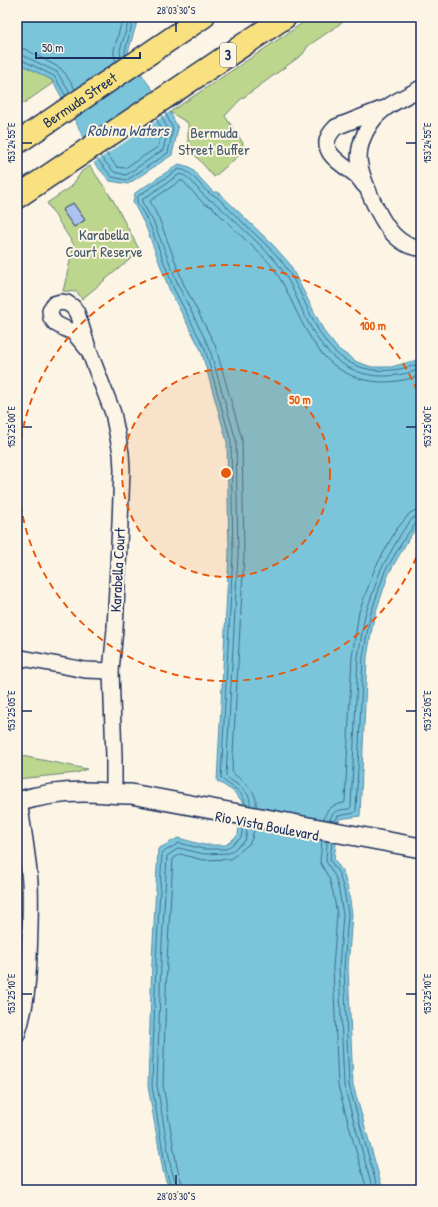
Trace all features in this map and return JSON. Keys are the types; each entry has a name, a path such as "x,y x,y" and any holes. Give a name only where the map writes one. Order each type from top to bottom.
{"main road":[{"name":"Bermuda Street","path":"17,143 203,17"},
{"name":"3","path":"17,197 285,17"}],"street":[{"path":"366,188 361,172 360,152 362,141 371,123 378,113 421,88"},
{"path":"387,108 336,127 330,132 327,141 328,151 334,159 357,176 366,188 386,225 394,235 402,242 410,246 421,248"},
{"path":"330,154 341,161 348,161 355,159 360,152"},
{"name":"Karabella Court","path":"89,351 113,413 121,453 122,470 120,538 111,671 114,794"},
{"path":"17,657 85,670 111,671"},
{"name":"Rio Vista Boulevard","path":"18,802 65,792 131,794 229,816 340,837 421,855"},
{"path":"17,1035 24,1010 27,987 30,926 30,883 18,802"},
{"name":"Rio Vista Boulevard","path":"340,837 421,848"}],"green space":[{"name":"Bermuda Street Buffer","path":"310,17 350,17 308,46 303,54 240,100 225,116 243,143 242,153 214,177 188,147 188,123 170,112"},
{"path":"17,62 52,80 53,83 17,108"},
{"name":"Karabella Court Reserve","path":"90,166 113,200 140,251 82,299 77,292 63,291 74,245 47,203 71,187 82,171"},
{"path":"17,755 87,769 77,773 17,779"}],"water":[{"name":"Robina Waters","path":"17,17 145,17 137,22 128,52 146,81 170,112 178,128 172,155 128,184 110,181 94,163 78,126 52,80 17,62"},
{"path":"179,164 190,167 213,192 218,192 273,245 289,263 325,333 338,349 357,362 372,367 391,367 421,359 421,522 409,538 389,573 374,617 367,657 360,816 339,819 334,859 343,872 348,889 352,914 348,968 353,1085 383,1190 169,1190 163,1171 148,1086 152,961 158,849 178,838 204,845 226,845 238,835 242,801 233,791 217,781 229,554 227,442 201,350 170,291 146,227 133,202 135,193"}],"pier":[{"path":"157,92 171,111 92,164 83,142"}],"building":[{"path":"73,203 85,220 74,227 62,210"}]}
